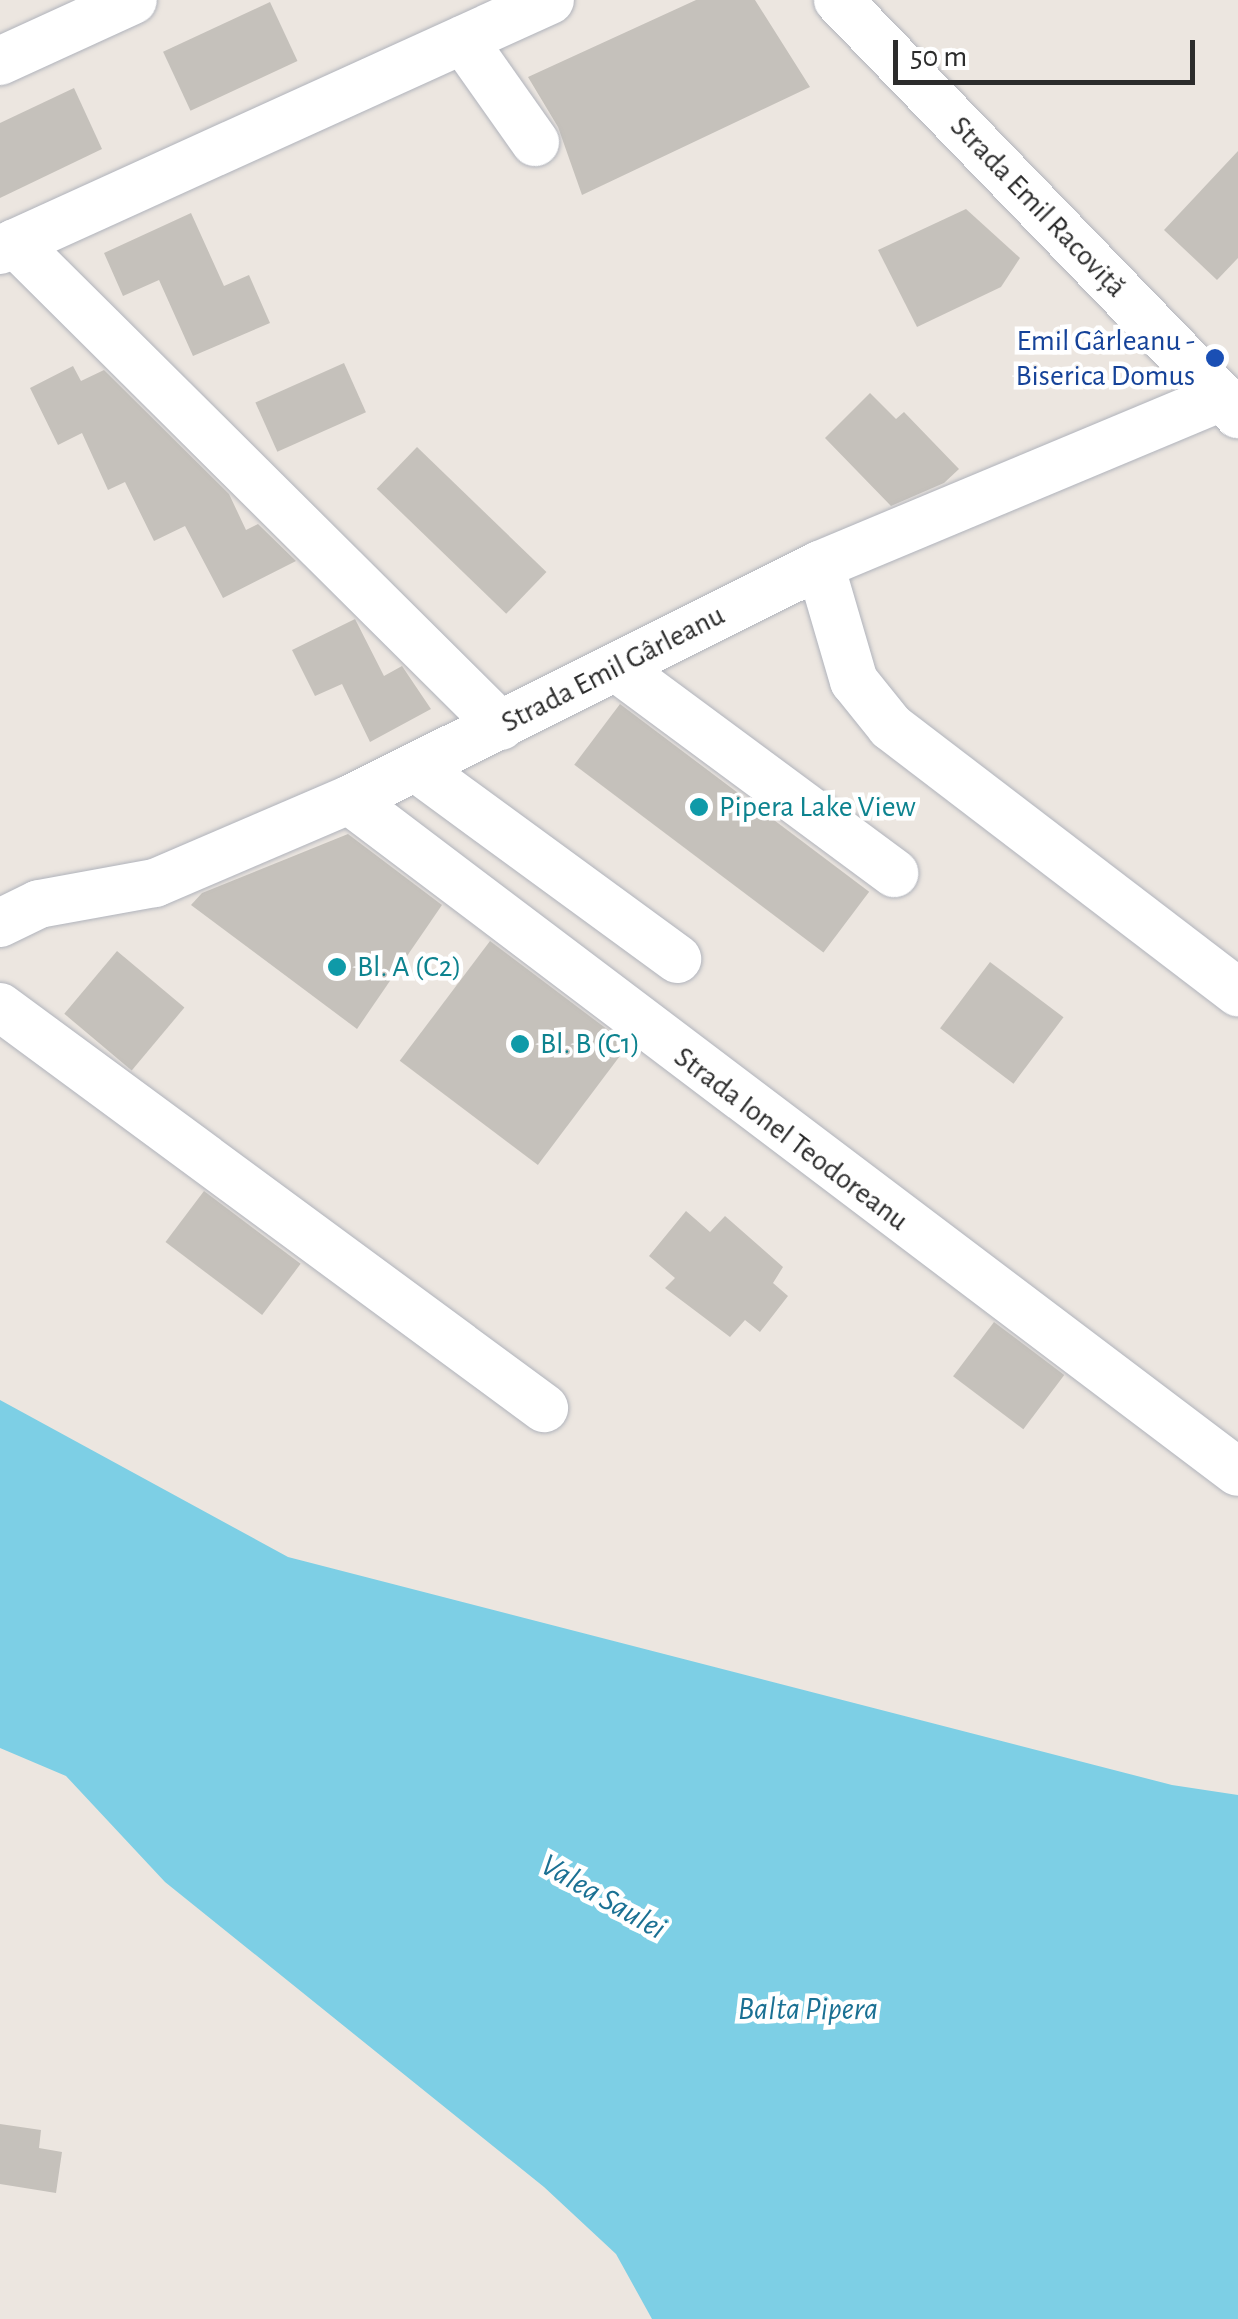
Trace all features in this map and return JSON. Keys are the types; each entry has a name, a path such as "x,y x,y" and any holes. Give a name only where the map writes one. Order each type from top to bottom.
{"street":[{"path":"501,726 8,247 550,0"},
{"name":"Strada Emil Racoviță","path":"838,0 1229,406"},
{"path":"0,61 107,4"},
{"path":"463,40 536,142"},
{"name":"Strada Emil Gârleanu","path":"0,922 38,904 155,883 415,768 820,565 1229,406"},
{"path":"820,565 854,681 892,726 1238,992"},
{"path":"616,668 894,873"},
{"path":"415,768 677,959"},
{"name":"Strada Ionel Teodoreanu","path":"348,800 1238,1472"},
{"path":"0,1006 544,1408"}],"water":[{"name":"Balta Pipera","path":"0,1400 288,1557 1172,1785 1238,1795 1238,2319 652,2319 616,2254 544,2187 165,1882 66,1776 0,1748"}],"building":[{"path":"696,0 755,0 810,87 582,195 558,127 528,77"},
{"path":"270,2 297,61 191,111 163,52"},
{"path":"74,88 102,149 0,198 0,123"},
{"path":"1238,151 1238,258 1217,280 1164,230"},
{"path":"966,209 1020,258 1001,287 917,327 878,250"},
{"path":"191,213 224,286 249,275 270,323 193,356 159,280 123,296 104,253"},
{"path":"344,363 366,412 277,452 255,402"},
{"path":"73,366 81,381 104,370 229,494 246,530 258,524 296,561 223,598 185,526 154,541 125,482 108,490 82,433 58,445 30,388"},
{"path":"870,393 896,419 904,412 959,469 944,483 891,506 825,438"},
{"path":"417,447 546,572 506,614 377,489"},
{"path":"355,619 384,676 402,666 431,709 370,742 342,684 315,696 292,650"},
{"name":"Pipera Lake View","path":"620,704 869,892 823,952 574,765"},
{"name":"Bl. A (C2)","path":"348,834 442,905 357,1029 191,905 202,893"},
{"name":"Bl. B (C1)","path":"490,941 628,1045 538,1165 400,1061"},
{"path":"117,951 184,1008 132,1070 64,1014"},
{"path":"990,962 1063,1017 1014,1084 940,1028"},
{"path":"204,1191 301,1264 262,1315 165,1242"},
{"path":"686,1211 710,1232 725,1216 783,1267 773,1283 788,1296 760,1332 745,1320 730,1337 665,1288 675,1278 649,1256"},
{"path":"994,1322 1064,1375 1023,1429 953,1376"},
{"path":"0,2124 41,2130 39,2148 62,2152 56,2193 0,2184"}],"place":[{"name":"Emil Gârleanu - Biserica Domus","path":"1215,358"},
{"name":"Pipera Lake View","path":"699,807"},
{"name":"Bl. A (C2)","path":"337,967"},
{"name":"Bl. B (C1)","path":"520,1044"}],"water label":[{"name":"Valea Saulei","path":"603,1897"}]}
